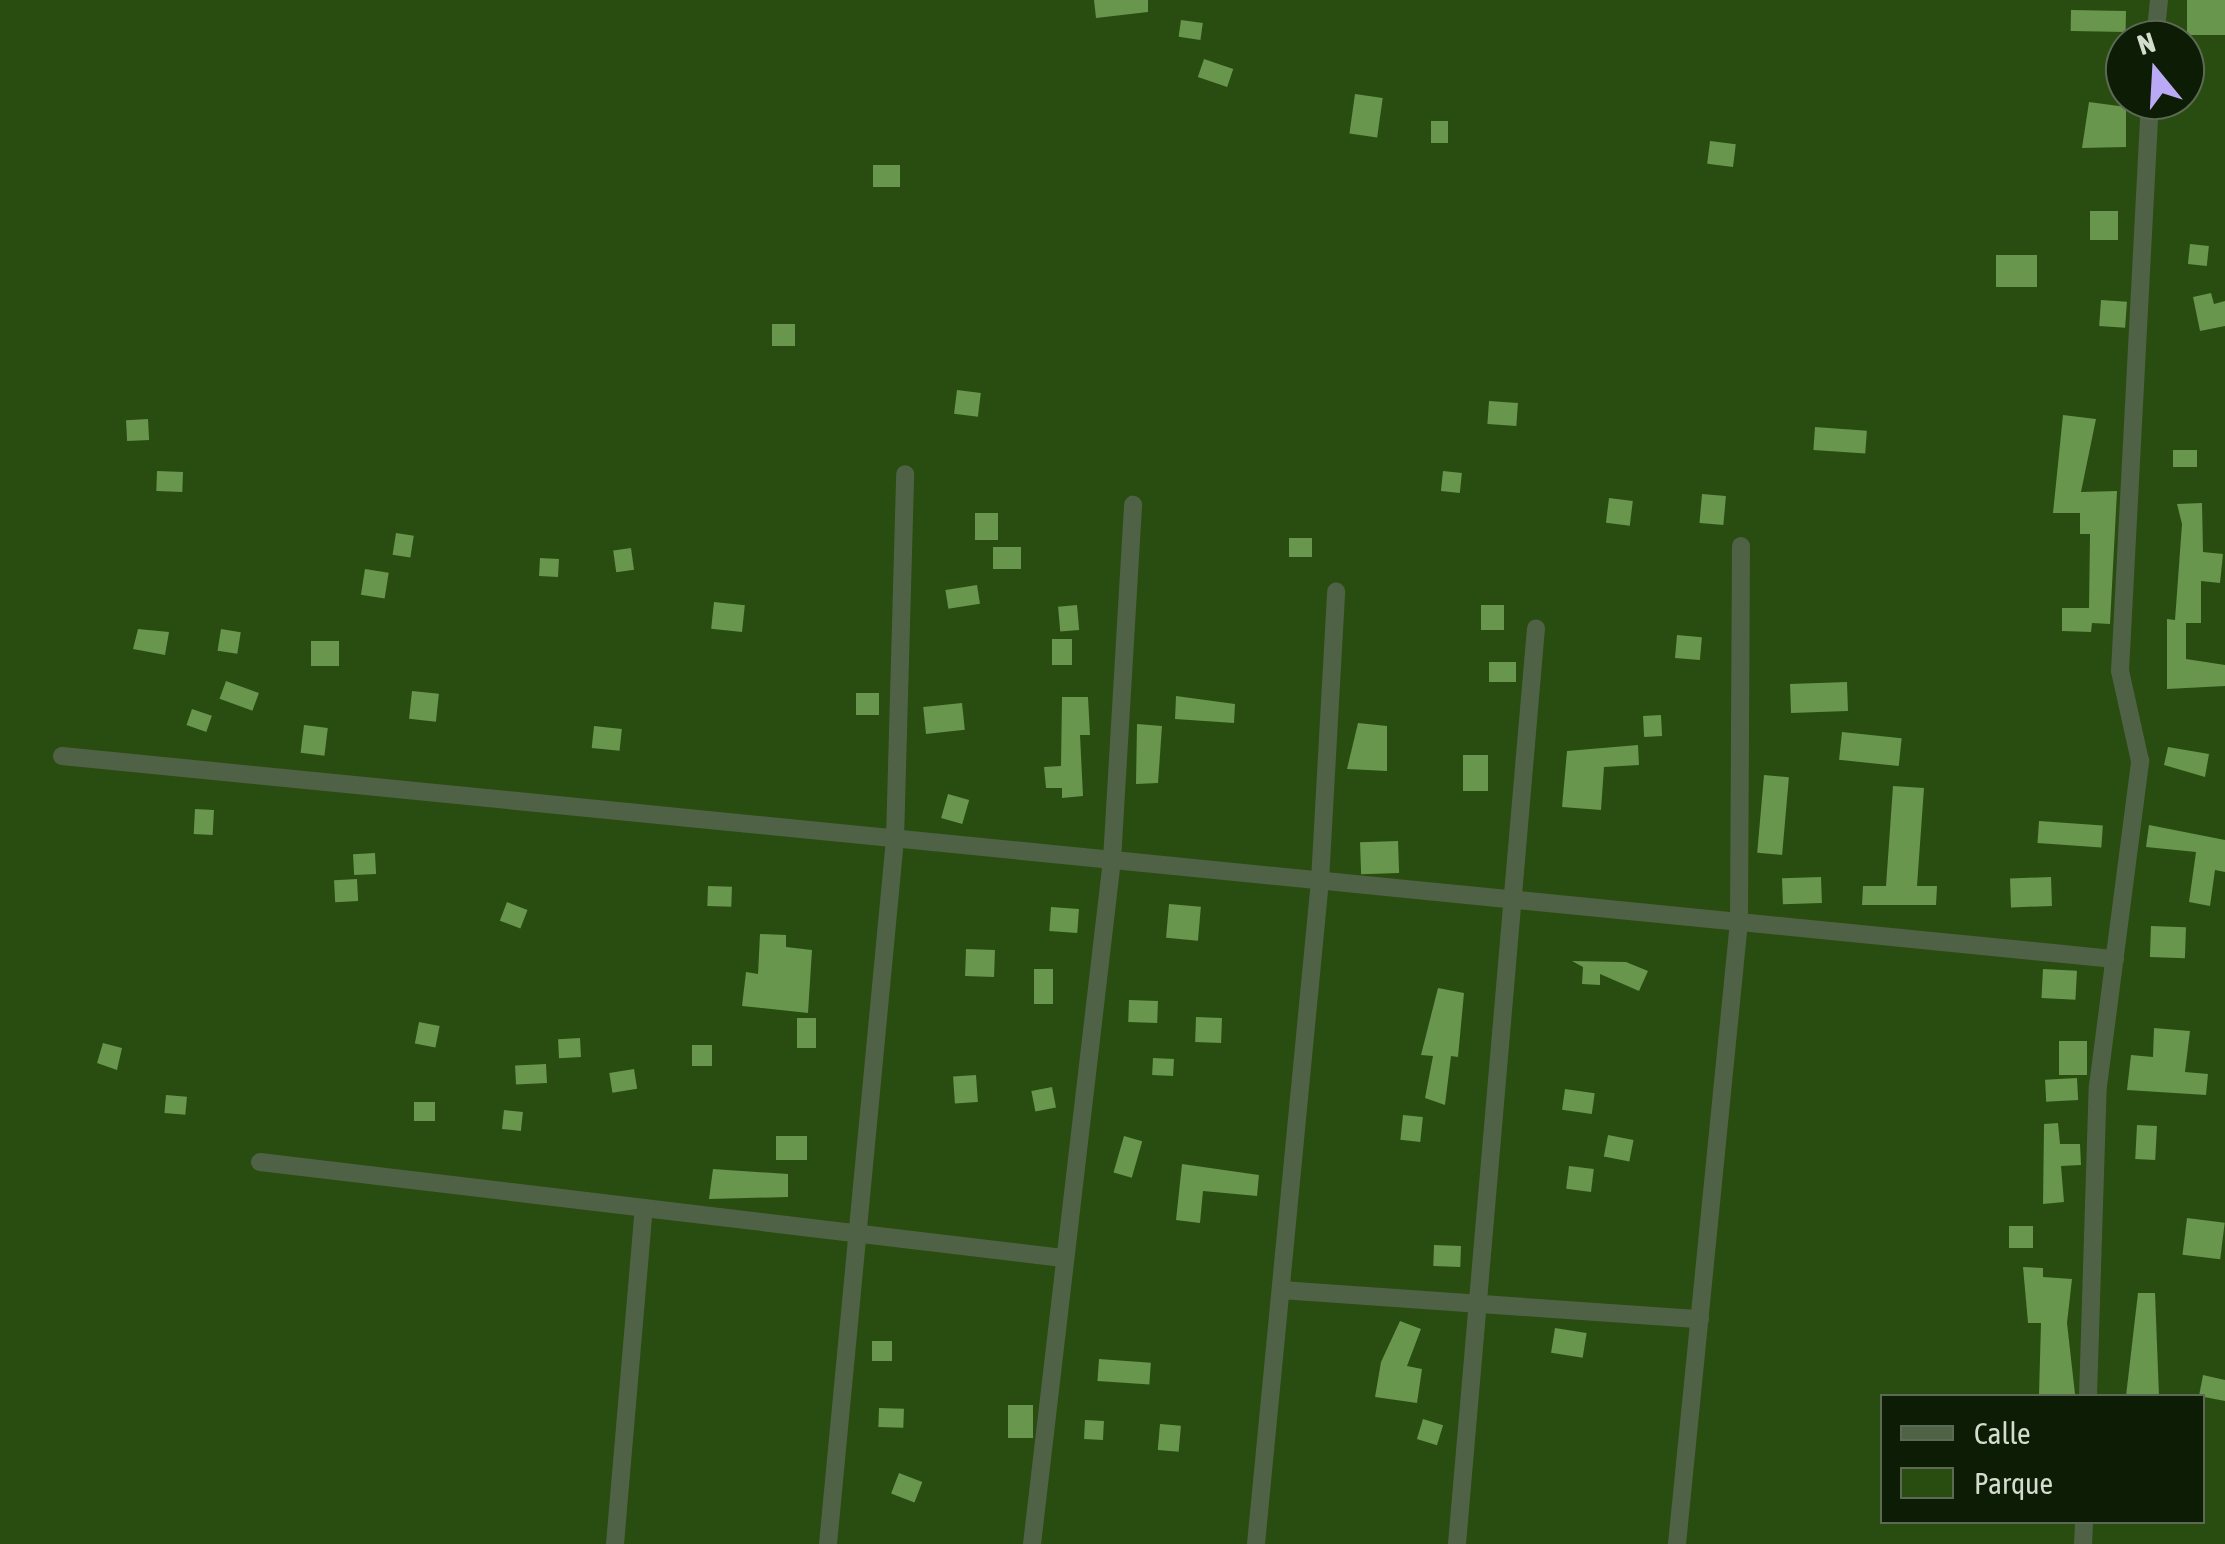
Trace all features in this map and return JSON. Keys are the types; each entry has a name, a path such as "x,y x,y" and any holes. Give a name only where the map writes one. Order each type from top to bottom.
{"street":[{"path":"2088,1394 2098,1086 2140,761 2120,670 2149,120"},
{"path":"828,1544 895,839 906,474"},
{"path":"1032,1544 1112,860 1133,505"},
{"path":"1677,1544 1739,922 1741,546"},
{"path":"1256,1544 1320,881 1336,591"},
{"path":"1457,1544 1536,628"},
{"path":"62,756 2115,959"},
{"path":"260,1162 1066,1258"},
{"path":"615,1544 644,1208"},
{"path":"1281,1290 1700,1319"}],"green space":[{"path":"0,0 2225,0 2225,1544 0,1544"}],"building":[{"path":"1094,0 1148,0 1148,12 1096,18"},
{"path":"2187,0 2225,0 2225,35 2205,35 2205,20 2187,20"},
{"path":"2071,10 2126,11 2126,20 2105,20 2105,32 2071,31"},
{"path":"1181,20 1203,23 1200,40 1179,37"},
{"path":"1204,59 1233,69 1227,87 1198,77"},
{"path":"1355,94 1383,98 1377,138 1349,134"},
{"path":"2089,102 2105,104 2105,120 2126,120 2126,147 2082,148"},
{"path":"1431,121 1448,121 1448,143 1431,143"},
{"path":"1710,141 1736,144 1733,167 1707,164"},
{"path":"873,165 900,165 900,187 873,187"},
{"path":"2090,211 2118,211 2118,240 2090,240"},
{"path":"2190,244 2209,246 2207,266 2188,264"},
{"path":"1996,255 2037,255 2037,287 1996,287"},
{"path":"2211,293 2214,304 2225,301 2225,326 2200,331 2193,297"},
{"path":"2101,300 2127,302 2125,328 2099,326"},
{"path":"772,324 795,324 795,346 772,346"},
{"path":"957,390 981,393 978,417 954,414"},
{"path":"1489,401 1518,403 1516,426 1487,424"},
{"path":"2063,415 2096,419 2081,492 2117,491 2110,624 2092,623 2091,632 2062,631 2062,608 2089,608 2090,534 2080,534 2080,513 2053,513"},
{"path":"148,419 149,440 127,441 126,420"},
{"path":"1815,427 1867,431 1865,454 1813,450"},
{"path":"2173,450 2197,450 2197,467 2173,467"},
{"path":"157,471 183,472 182,492 156,491"},
{"path":"1443,471 1462,473 1460,493 1441,491"},
{"path":"1702,494 1726,496 1723,525 1699,523"},
{"path":"1609,498 1633,501 1630,526 1606,523"},
{"path":"2202,503 2203,552 2223,554 2220,583 2201,581 2201,623 2186,623 2186,659 2225,665 2225,686 2167,689 2167,619 2175,620 2182,524 2177,504"},
{"path":"975,513 998,513 998,540 975,540"},
{"path":"396,533 414,536 410,558 393,555"},
{"path":"1289,538 1312,538 1312,557 1289,557"},
{"path":"993,547 1021,547 1021,569 993,569"},
{"path":"631,548 634,570 616,572 613,551"},
{"path":"540,558 559,559 558,577 539,576"},
{"path":"365,569 389,573 385,598 361,595"},
{"path":"977,585 980,604 948,609 945,590"},
{"path":"714,602 745,605 742,632 711,629"},
{"path":"1077,605 1079,630 1060,632 1058,607"},
{"path":"1481,605 1504,605 1504,630 1481,630"},
{"path":"138,629 169,632 165,655 133,649"},
{"path":"221,629 241,632 237,654 218,651"},
{"path":"1677,635 1702,637 1700,660 1675,658"},
{"path":"1052,639 1072,639 1072,665 1052,665"},
{"path":"311,641 339,641 339,666 311,666"},
{"path":"1489,662 1516,662 1516,682 1489,682"},
{"path":"226,681 259,693 252,711 220,699"},
{"path":"1847,682 1848,711 1791,713 1790,684"},
{"path":"412,691 439,694 436,722 409,719"},
{"path":"856,693 879,693 879,715 856,715"},
{"path":"1176,696 1235,704 1234,723 1175,719"},
{"path":"1062,697 1088,697 1090,735 1080,735 1083,796 1062,798 1062,788 1046,788 1044,767 1061,766"},
{"path":"962,703 965,730 926,734 923,707"},
{"path":"192,709 212,716 206,732 186,725"},
{"path":"1661,715 1662,736 1644,737 1643,716"},
{"path":"1358,723 1387,726 1387,771 1347,769"},
{"path":"1137,724 1162,726 1158,783 1136,784"},
{"path":"304,725 328,728 324,756 301,753"},
{"path":"594,726 622,729 620,751 592,748"},
{"path":"1842,732 1902,738 1899,766 1839,760"},
{"path":"1638,745 1639,765 1604,767 1601,810 1562,807 1567,751"},
{"path":"2168,747 2209,754 2205,777 2164,765"},
{"path":"1463,755 1488,755 1488,791 1463,791"},
{"path":"1764,775 1789,777 1782,855 1757,853"},
{"path":"1893,786 1924,788 1917,886 1937,886 1936,905 1862,905 1863,886 1886,886"},
{"path":"948,794 969,800 962,824 941,818"},
{"path":"195,809 214,810 213,835 194,834"},
{"path":"2039,821 2103,825 2101,847 2037,843"},
{"path":"2149,825 2225,840 2225,872 2215,870 2210,906 2189,902 2196,852 2146,847"},
{"path":"1398,841 1399,873 1361,874 1360,842"},
{"path":"375,853 376,874 354,875 353,854"},
{"path":"1821,877 1822,903 1783,904 1782,878"},
{"path":"2051,877 2052,906 2011,907 2010,878"},
{"path":"357,879 358,901 335,902 334,880"},
{"path":"708,886 732,887 731,907 707,906"},
{"path":"507,902 528,910 520,929 500,921"},
{"path":"1169,904 1201,907 1198,941 1166,938"},
{"path":"1051,907 1079,909 1077,933 1049,931"},
{"path":"2151,926 2186,927 2185,958 2150,957"},
{"path":"760,934 786,935 786,947 812,950 808,1013 742,1006 746,972 758,974"},
{"path":"966,949 995,950 994,977 965,976"},
{"path":"1572,961 1626,962 1648,971 1639,991 1600,974 1600,985 1582,984 1583,967"},
{"path":"1034,969 1053,969 1053,1004 1034,1004"},
{"path":"2043,969 2077,971 2075,1000 2041,998"},
{"path":"1438,988 1464,993 1458,1057 1451,1056 1445,1105 1425,1098 1433,1056 1421,1055"},
{"path":"1129,1000 1158,1001 1157,1023 1128,1022"},
{"path":"1196,1017 1222,1018 1221,1043 1195,1042"},
{"path":"797,1018 816,1018 816,1048 797,1048"},
{"path":"419,1022 440,1026 435,1048 415,1044"},
{"path":"2154,1028 2190,1031 2185,1072 2208,1074 2206,1095 2127,1090 2131,1055 2153,1057"},
{"path":"580,1038 581,1057 559,1058 558,1039"},
{"path":"2059,1041 2087,1041 2087,1075 2059,1075"},
{"path":"103,1043 122,1048 117,1070 97,1063"},
{"path":"692,1045 712,1045 712,1066 692,1066"},
{"path":"1153,1058 1174,1059 1173,1076 1152,1075"},
{"path":"546,1064 547,1083 516,1085 515,1066"},
{"path":"634,1069 637,1089 612,1093 609,1073"},
{"path":"976,1075 978,1102 955,1104 953,1077"},
{"path":"2077,1078 2078,1100 2046,1102 2045,1080"},
{"path":"1052,1087 1056,1108 1035,1112 1031,1091"},
{"path":"1565,1089 1595,1093 1592,1114 1562,1110"},
{"path":"166,1095 187,1097 185,1115 164,1113"},
{"path":"414,1102 435,1102 435,1121 414,1121"},
{"path":"504,1110 523,1112 521,1131 502,1129"},
{"path":"1403,1115 1423,1117 1420,1142 1400,1140"},
{"path":"2058,1123 2060,1144 2080,1144 2081,1165 2061,1166 2064,1202 2043,1204 2044,1124"},
{"path":"2137,1125 2157,1126 2155,1160 2135,1159"},
{"path":"1608,1135 1634,1140 1629,1162 1604,1157"},
{"path":"776,1136 807,1136 807,1160 776,1160"},
{"path":"1124,1136 1142,1141 1132,1178 1114,1173"},
{"path":"1182,1164 1259,1175 1257,1196 1203,1191 1200,1223 1176,1220"},
{"path":"1569,1166 1594,1169 1591,1192 1566,1189"},
{"path":"713,1169 788,1174 788,1197 709,1199"},
{"path":"2187,1218 2225,1223 2220,1259 2182,1255"},
{"path":"2009,1226 2033,1226 2033,1248 2009,1248"},
{"path":"1434,1245 1461,1246 1460,1267 1433,1266"},
{"path":"2023,1267 2043,1268 2043,1277 2072,1279 2067,1323 2075,1394 2039,1394 2041,1323 2028,1323"},
{"path":"2138,1293 2155,1293 2159,1394 2126,1394"},
{"path":"1400,1321 1421,1329 1407,1366 1422,1369 1417,1403 1375,1397 1381,1362"},
{"path":"1555,1328 1587,1333 1583,1358 1551,1353"},
{"path":"872,1341 892,1341 892,1361 872,1361"},
{"path":"1099,1359 1151,1363 1149,1385 1097,1381"},
{"path":"2203,1375 2225,1380 2225,1401 2199,1394"},
{"path":"1008,1405 1033,1405 1033,1438 1008,1438"},
{"path":"879,1408 904,1409 903,1428 878,1427"},
{"path":"1423,1419 1443,1425 1437,1445 1417,1439"},
{"path":"1085,1420 1104,1421 1103,1440 1084,1439"},
{"path":"1160,1424 1181,1426 1179,1452 1158,1450"},
{"path":"899,1473 922,1482 914,1502 891,1494"}]}
